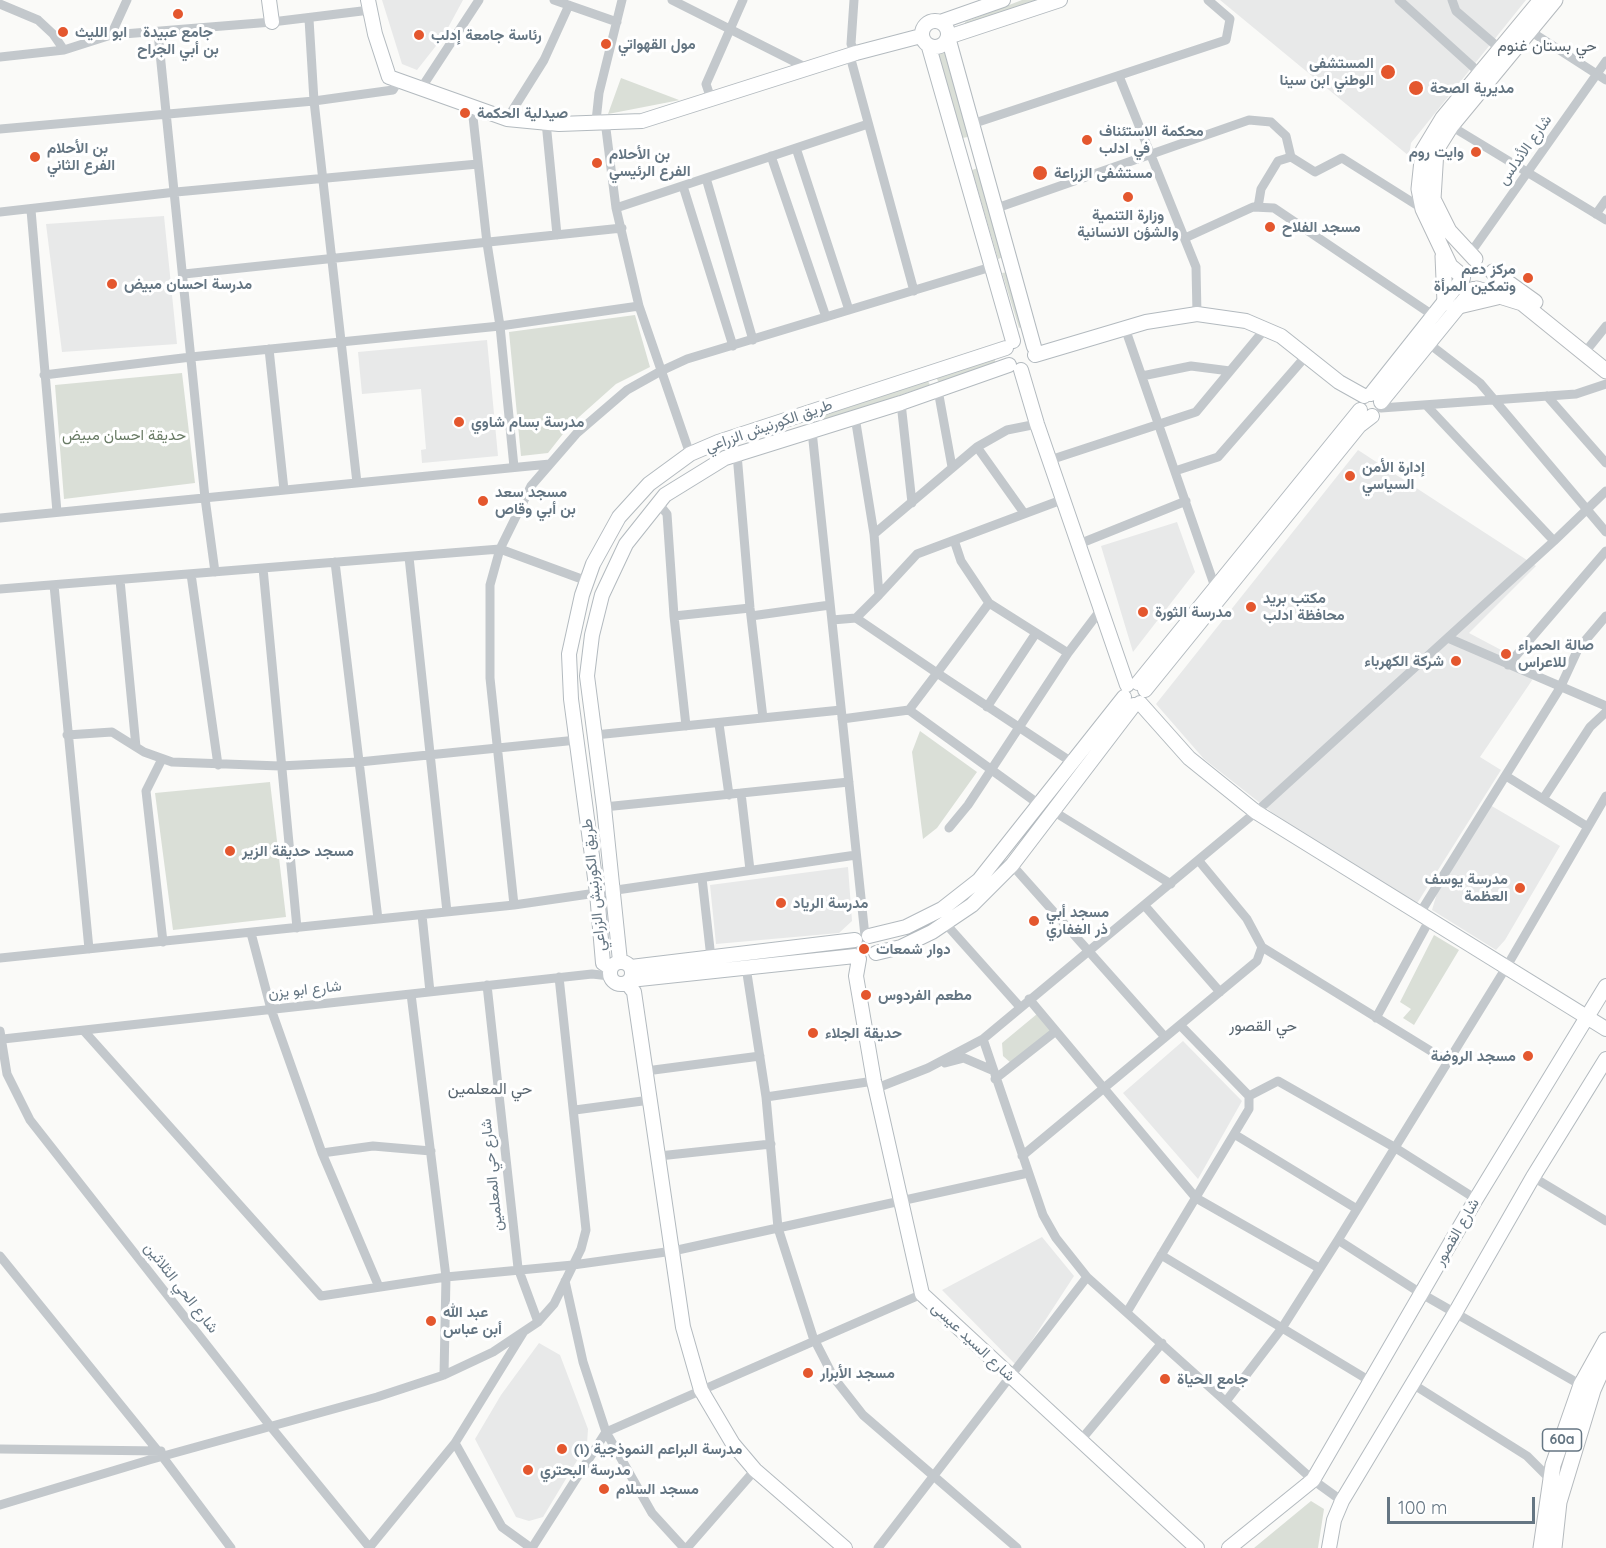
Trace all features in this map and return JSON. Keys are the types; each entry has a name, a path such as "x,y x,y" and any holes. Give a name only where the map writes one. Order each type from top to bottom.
{"main road":[{"path":"1541,0 1499,48 1484,77 1436,150 1433,199 1449,231 1472,257 1486,261 1493,272 1606,359"},
{"path":"1556,0 1530,31 1443,118 1423,152 1419,189 1424,208 1450,266 1469,283 1521,303 1606,371"},
{"path":"1442,248 1452,304 1503,296"},
{"path":"1469,283 1467,263 1472,257"},
{"path":"1469,283 1488,286 1493,272"},
{"name":"60a","path":"1541,1548 1551,1479 1581,1385 1606,1340"},
{"name":"60a","path":"1554,1548 1559,1502 1593,1390 1606,1361"}],"street":[{"path":"111,35 127,0"},
{"path":"269,0 272,22"},
{"path":"422,87 479,0"},
{"path":"554,0 617,22"},
{"path":"622,0 599,93 600,121 616,208 639,306 690,454"},
{"path":"672,0 809,69"},
{"path":"711,99 706,84 743,0"},
{"path":"854,0 851,44 853,54 868,124 914,291"},
{"path":"1003,0 940,22 927,24 925,41 991,267 1009,345 1005,357 1015,367 1037,424 1135,694 1189,758 1256,812 1606,1029"},
{"path":"0,57 64,50 111,35 309,19 369,5 389,77 507,119 559,124 642,121 853,54 925,41 944,44 948,37 1060,0"},
{"path":"972,124 1226,40 1230,20 1208,0"},
{"path":"1399,0 1484,77"},
{"path":"1452,0 1456,11 1499,48"},
{"path":"0,4 38,20 53,34 64,50"},
{"path":"507,119 543,60 569,5"},
{"path":"309,19 314,101 334,259 357,483"},
{"path":"845,1548 755,1470 733,1444 701,1390 683,1327 634,992 621,972 604,807 587,676 592,635 602,596 626,544 665,495 725,458 938,390 1015,367 1029,366 1035,351 994,209 946,28 940,22"},
{"path":"1530,31 1606,80"},
{"path":"158,33 176,192 205,498 215,572"},
{"name":"شارع الأندلس","path":"1472,257 1527,173 1606,61"},
{"path":"1119,76 1196,267 1197,314"},
{"path":"0,129 168,116 314,101 393,90 399,80"},
{"path":"472,108 487,243 500,326 514,467"},
{"path":"994,209 1249,120 1271,122 1286,136 1291,157 1316,172 1342,158 1424,208"},
{"path":"546,122 557,235"},
{"path":"616,208 868,124"},
{"path":"1451,126 1606,220"},
{"path":"796,148 849,310"},
{"path":"771,156 826,317"},
{"path":"1258,207 1261,189 1278,161 1291,157"},
{"path":"0,212 176,192 478,164"},
{"path":"706,178 753,340"},
{"path":"683,186 733,346"},
{"path":"1596,214 1606,200"},
{"path":"1185,238 1253,207 1274,208 1434,316"},
{"path":"31,210 57,512"},
{"path":"184,274 622,228"},
{"path":"514,905 490,678 490,585 500,549 531,486 577,433 627,390 661,371 733,346 991,267"},
{"path":"621,972 871,959 876,953 901,947 972,905 1012,865 1215,587 1370,404 1428,343 1452,304 1469,283"},
{"path":"621,972 863,937 906,927 942,909 979,880 1072,763 1135,694 1359,426 1370,404 1434,316 1452,304"},
{"path":"44,375 191,357 500,326 639,306"},
{"path":"1035,351 1146,322 1197,314 1246,321 1281,336 1370,404 1426,405 1576,394 1606,384"},
{"path":"1590,345 1606,326"},
{"path":"1125,328 1215,587"},
{"path":"1050,460 1196,412 1264,329"},
{"path":"1009,345 1022,340 1035,351"},
{"path":"1428,343 1480,383 1492,400 1606,532"},
{"name":"طريق الكورنيش الزراعي","path":"621,972 603,963 569,654 587,581 619,517 649,484 690,454 718,442 1009,345"},
{"path":"269,349 284,490"},
{"path":"1175,471 1218,457 1306,356"},
{"path":"1142,376 1191,366 1230,371"},
{"path":"938,390 952,468"},
{"path":"1547,396 1606,463"},
{"path":"901,403 912,503"},
{"path":"1426,405 1554,541"},
{"path":"855,417 874,534 879,595"},
{"path":"874,534 977,447 1007,430 1037,424"},
{"path":"812,431 856,855 863,937 852,950 857,958"},
{"path":"977,447 1024,513"},
{"path":"737,454 750,612 763,718"},
{"path":"0,518 550,464"},
{"path":"928,1068 983,1039 1199,861 1448,638 1606,491"},
{"path":"856,618 917,554 1064,500"},
{"path":"1079,544 1186,501"},
{"path":"658,503 667,514 674,616 686,726"},
{"path":"954,540 961,561 976,587 989,603 1068,653"},
{"path":"0,589 500,549 587,581"},
{"path":"1508,665 1606,551"},
{"path":"409,557 447,912"},
{"path":"335,562 378,919"},
{"path":"263,568 297,928"},
{"path":"191,574 218,765"},
{"path":"120,579 136,747"},
{"path":"54,585 89,949"},
{"path":"909,710 989,603"},
{"path":"674,616 830,606"},
{"path":"950,828 1068,653 1102,608"},
{"path":"1376,1018 1425,916 1560,688 1578,649 1606,616"},
{"path":"832,620 856,618 1072,763"},
{"path":"987,706 1036,633"},
{"path":"1448,638 1606,706"},
{"path":"595,735 763,718 909,710 990,771 1040,805"},
{"path":"1544,798 1590,727 1606,712"},
{"path":"719,724 729,795"},
{"path":"67,735 112,732 162,759 218,765 280,766 359,762 577,740"},
{"path":"162,759 146,791 146,797 163,942"},
{"path":"1506,776 1588,827"},
{"path":"604,807 849,782"},
{"path":"741,793 750,870"},
{"path":"1227,1401 1282,1328 1338,1240 1446,1061 1507,966 1606,796"},
{"path":"1053,811 1171,884"},
{"path":"0,958 514,905 856,855"},
{"path":"1199,861 1247,919 1262,947 1446,1061"},
{"path":"1012,865 1165,1038"},
{"path":"702,878 711,958"},
{"path":"1145,906 1220,992"},
{"path":"422,915 430,992"},
{"path":"945,923 1020,1007"},
{"path":"251,933 271,1009 322,1153 379,1287"},
{"path":"863,937 876,942 876,953"},
{"path":"1022,1156 1257,961 1262,947"},
{"name":"شارع السيد عيسى","path":"857,958 856,976 875,1085 922,1294 1197,1548"},
{"path":"746,967 766,1097 778,1228 793,1280 816,1342 834,1378 863,1415 933,1478 1017,1548"},
{"name":"شارع ابو يزن","path":"1,1035 84,1031 559,977 621,972"},
{"path":"0,1449 160,1453 182,1451 377,1397 444,1375 493,1352 538,1322 554,1304 573,1265 586,1230 559,977"},
{"name":"شارع حي المعلمين","path":"487,986 518,1269 538,1322"},
{"name":"شارع القصور","path":"1313,1480 1476,1199 1606,986"},
{"path":"411,994 446,1277 444,1375"},
{"path":"1029,999 1196,1198 1319,1268"},
{"path":"1127,1312 1250,1109 1249,1096 1180,1025"},
{"path":"84,1031 321,1296 446,1277 573,1265 673,1251 1028,1173"},
{"path":"994,1075 1056,1031"},
{"name":"شارع الحي الثلاثين","path":"1,1035 7,1074 30,1120 369,1548"},
{"path":"983,1039 1043,1215 1056,1238 1087,1277 1313,1480 1342,1501"},
{"path":"646,1071 760,1056"},
{"path":"766,1097 875,1085 964,1058 994,1075"},
{"path":"1329,1548 1334,1520 1342,1501 1533,1177 1602,1075 1606,1059"},
{"path":"1249,1096 1278,1081 1394,1147 1476,1199"},
{"path":"575,1110 650,1100"},
{"path":"1234,1134 1357,1209"},
{"path":"659,1156 771,1144"},
{"path":"322,1153 374,1146 430,1151"},
{"path":"1533,1177 1606,1221"},
{"path":"1338,1240 1422,1294 1581,1385"},
{"path":"1161,1255 1370,1381"},
{"path":"0,1256 160,1453 231,1548"},
{"path":"878,1548 1087,1277"},
{"path":"565,1281 583,1362 606,1432 652,1513 686,1548 755,1470"},
{"path":"455,1443 502,1527 532,1548 606,1432 922,1294"},
{"path":"369,1548 455,1443 524,1331"},
{"path":"1080,1441 1162,1343"},
{"path":"1411,1383 1527,1456 1551,1479 1559,1502"},
{"path":"0,1505 160,1453"},
{"path":"1229,1548 1313,1480"}],"shaded area":[{"name":"رئاسة جامعة إدلب","path":"382,0 463,0 443,37 417,70 402,64"},
{"name":"المستشفى الوطني ابن سينا","path":"1220,0 1526,0 1411,143 1409,156"},
{"name":"مدرسة احسان مبيض","path":"164,216 177,344 62,352 46,224"},
{"name":"مدرسة بسام شاوي","path":"487,340 498,456 422,463 421,450 426,449 421,389 362,394 358,352"},
{"path":"1358,450 1536,566 1469,633 1539,670 1480,757 1501,770 1416,905 1274,814 1204,759 1156,704"},
{"name":"مدرسة الثورة","path":"1177,522 1195,572 1133,652 1101,546"},
{"path":"1490,805 1560,846 1505,940 1496,950 1432,910 1437,893"},
{"name":"مدرسة الرياد","path":"848,867 852,921 839,933 716,944 710,885"},
{"path":"1183,1041 1242,1101 1198,1179 1123,1093"},
{"path":"1042,1237 1074,1276 1016,1365 942,1290"},
{"path":"539,1343 560,1355 588,1429 587,1444 543,1517 529,1521 516,1517 475,1439 501,1395"}],"green space":[{"path":"1022,0 1039,0 965,24 965,22"},
{"path":"944,50 968,137 962,138 938,52"},
{"path":"621,78 679,100 680,100 608,114"},
{"path":"978,168 1003,257 998,259 972,170"},
{"path":"1008,272 1024,326 1019,328 1002,273"},
{"path":"635,315 650,367 616,384 570,425 548,453 521,456 509,332"},
{"path":"994,357 996,364 939,383 936,377"},
{"name":"حديقة احسان مبيض","path":"182,373 195,483 64,499 55,385"},
{"path":"928,381 930,385 824,421 822,413"},
{"path":"920,731 977,772 937,828 923,839 912,752"},
{"path":"270,782 286,917 173,930 155,793"},
{"path":"1434,935 1459,950 1414,1025 1403,1018 1411,1009 1400,1002"},
{"path":"1037,1014 1052,1032 1011,1063 1003,1056 1002,1043"},
{"path":"1311,1501 1324,1509 1318,1548 1254,1548"}],"place":[{"name":"جامع عبيدة بن أبي الجراح","path":"178,14"},
{"name":"ابو الليث","path":"63,32"},
{"name":"رئاسة جامعة إدلب","path":"419,35"},
{"name":"مول القهواتي","path":"606,44"},
{"name":"المستشفى الوطني ابن سينا","path":"1388,72"},
{"name":"مديرية الصحة","path":"1416,88"},
{"name":"صيدلية الحكمة","path":"465,113"},
{"name":"محكمة الاستئناف في ادلب","path":"1087,140"},
{"name":"وايت روم","path":"1476,152"},
{"name":"بن الأحلام الفرع الثاني","path":"35,157"},
{"name":"بن الأحلام الفرع الرئيسي","path":"597,163"},
{"name":"مستشفى الزراعة","path":"1040,173"},
{"name":"وزارة التنمية والشؤن الانسانية","path":"1128,197"},
{"name":"مسجد الفلاح","path":"1270,227"},
{"name":"مركز دعم وتمكين المرأة","path":"1528,278"},
{"name":"مدرسة احسان مبيض","path":"112,284"},
{"name":"مدرسة بسام شاوي","path":"459,422"},
{"name":"إدارة الأمن السياسي","path":"1350,476"},
{"name":"مسجد سعد بن أبي وقاص","path":"483,501"},
{"name":"مكتب بريد محافظة ادلب","path":"1251,607"},
{"name":"مدرسة الثورة","path":"1143,612"},
{"name":"صالة الحمراء للاعراس","path":"1506,654"},
{"name":"شركة الكهرباء","path":"1456,661"},
{"name":"مسجد حديقة الزير","path":"230,851"},
{"name":"مدرسة يوسف العظمة","path":"1520,888"},
{"name":"مدرسة الرياد","path":"781,903"},
{"name":"مسجد أبي ذر الغفاري","path":"1034,921"},
{"name":"دوار شمعات","path":"864,949"},
{"name":"مطعم الفردوس","path":"866,995"},
{"name":"حديقة الجلاء","path":"813,1033"},
{"name":"مسجد الروضة","path":"1528,1056"},
{"name":"عبد الله أبن عباس","path":"431,1321"},
{"name":"مسجد الأبرار","path":"808,1373"},
{"name":"جامع الحياة","path":"1165,1379"},
{"name":"مدرسة البراعم النموذجية (١)","path":"562,1449"},
{"name":"مدرسة البحتري","path":"528,1470"},
{"name":"مسجد السلام","path":"604,1489"}],"district":[{"name":"حي بستان غنوم","path":"1547,46"},
{"name":"حي القصور","path":"1263,1026"},
{"name":"حي المعلمين","path":"490,1089"}]}
